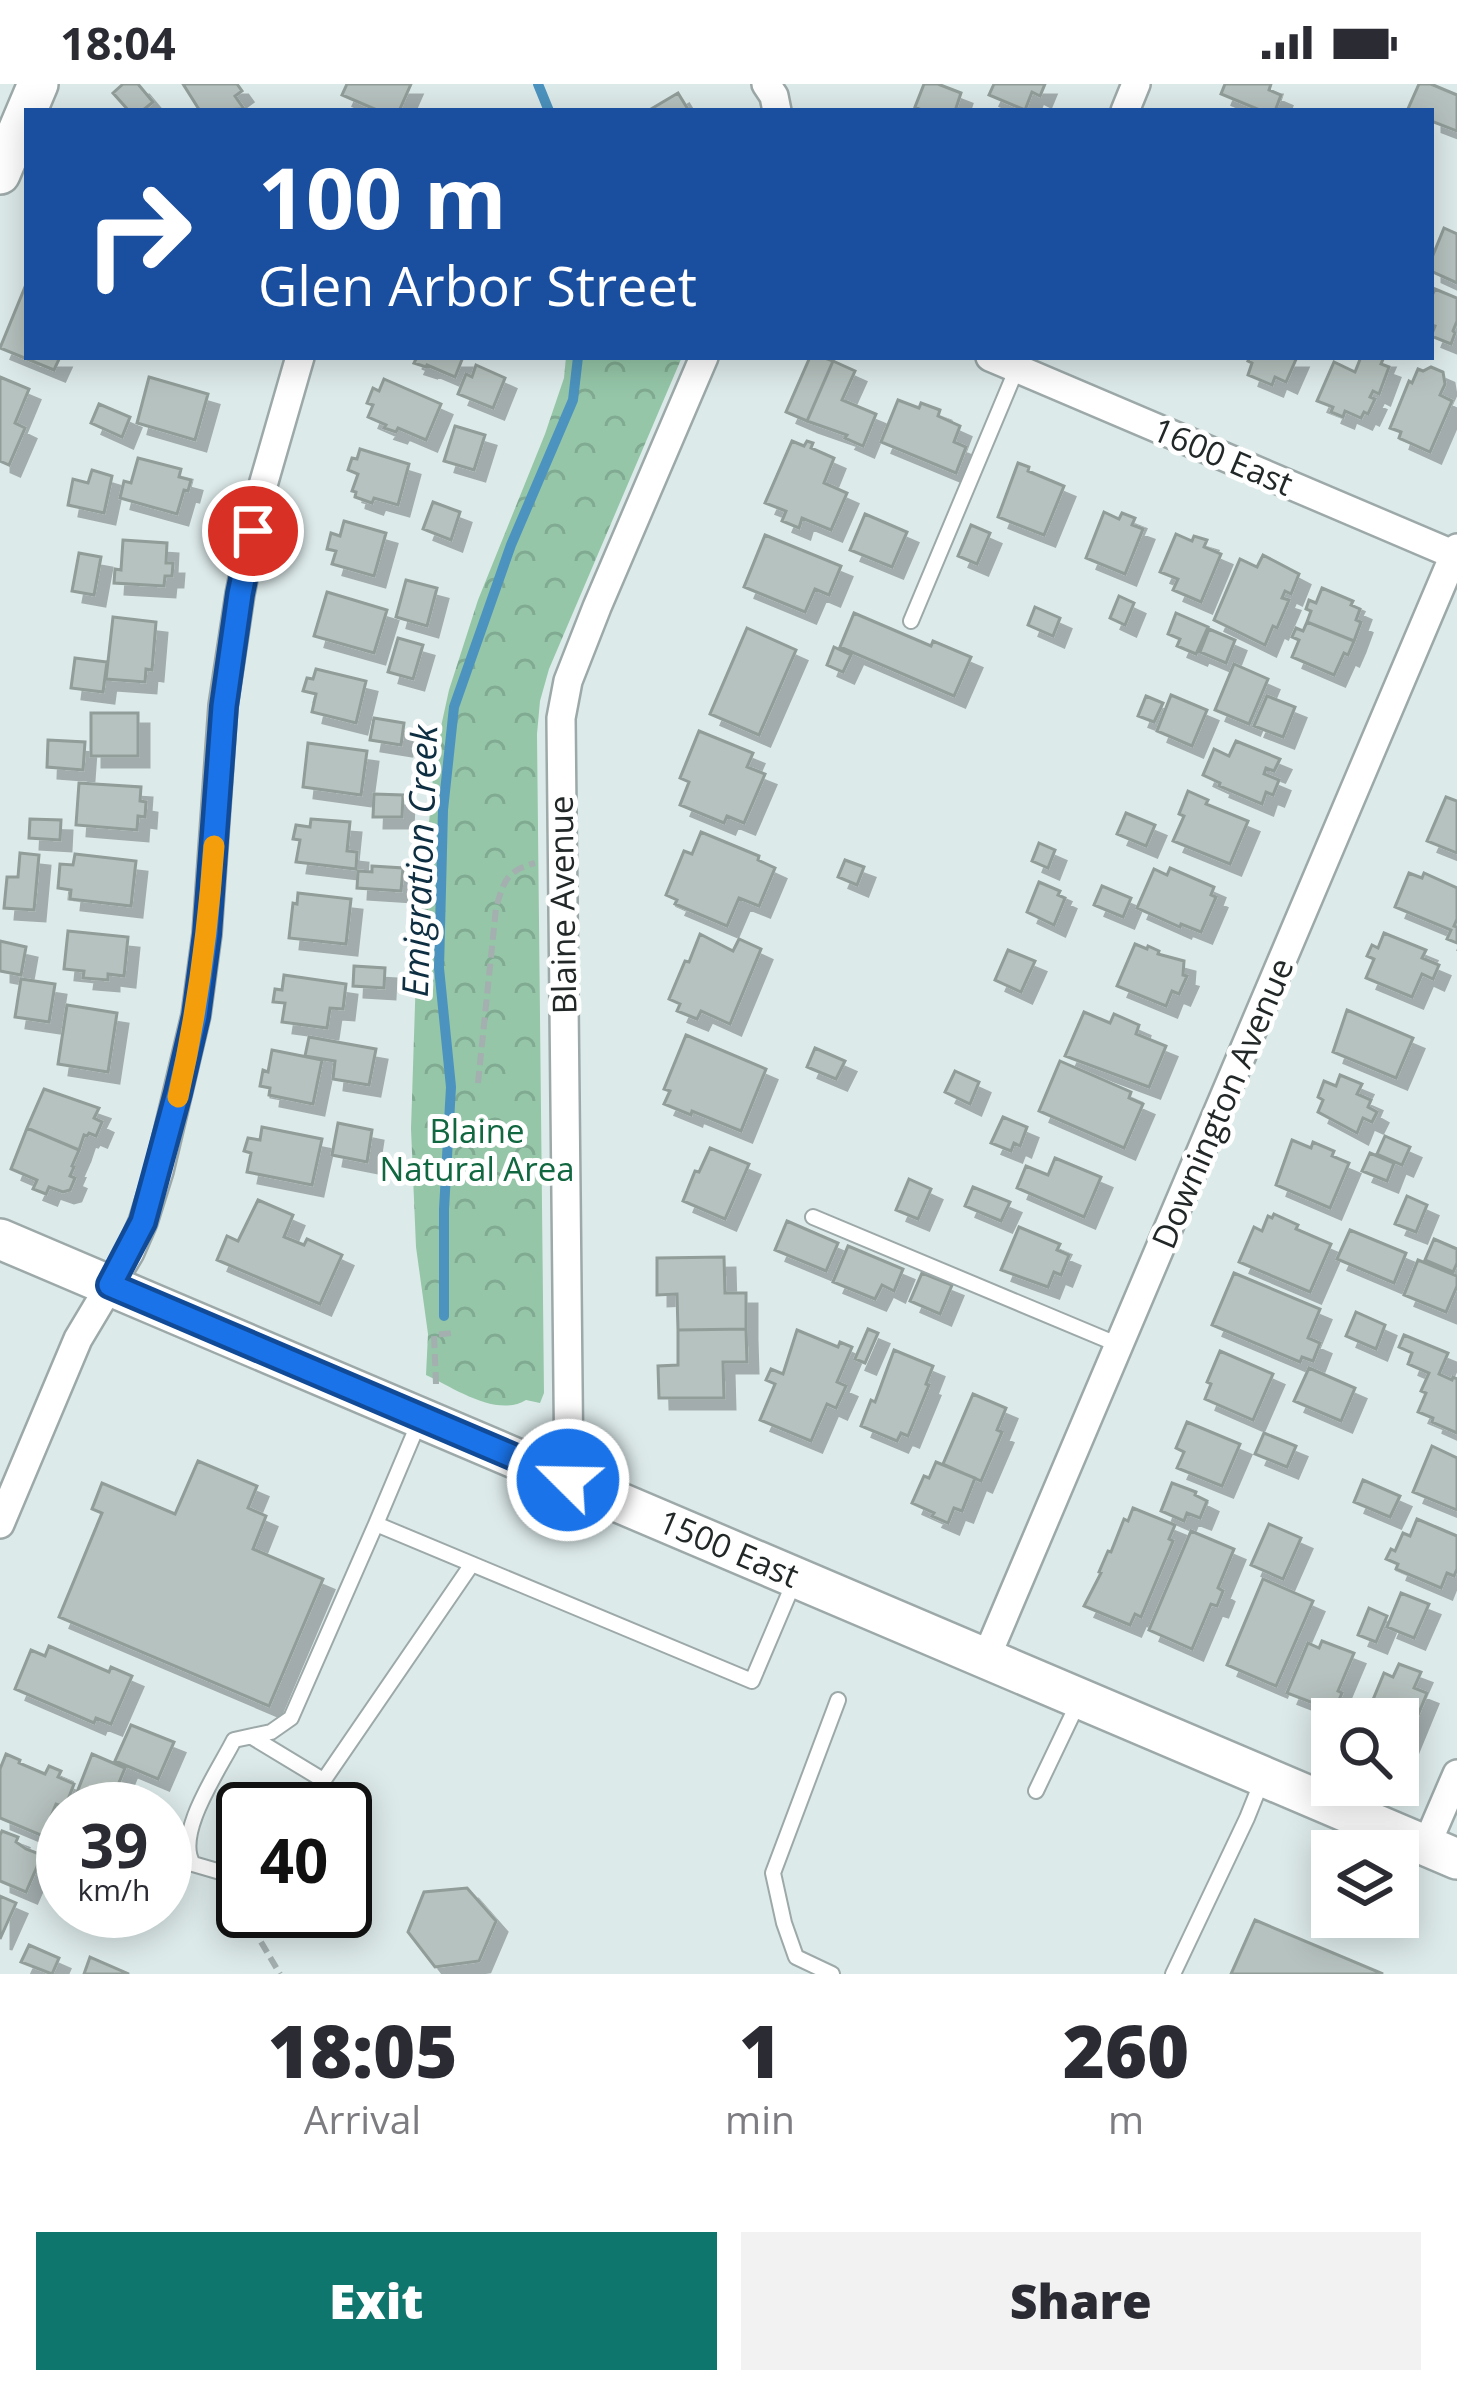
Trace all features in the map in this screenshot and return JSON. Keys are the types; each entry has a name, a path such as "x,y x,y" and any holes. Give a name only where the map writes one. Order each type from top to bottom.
{"street":[{"path":"0,174 24,117"},
{"path":"0,1524 78,1339 143,1222 174,1113 196,1016 207,934 224,706 240,594 259,499 299,360"},
{"name":"Blaine Avenue","path":"568,1480 561,718 568,681 597,607 703,360"},
{"name":"1600 East","path":"1019,363 1456,553"},
{"name":"Downington Avenue","path":"986,1658 1456,553"},
{"name":"1500 East","path":"0,1239 110,1285 429,1400 568,1480 1442,1852"},
{"path":"1442,1852 1457,1774"}],"lane":[{"path":"911,621 1019,363"},
{"path":"813,1217 1119,1345"},
{"path":"216,1871 194,1864 187,1854 188,1834 235,1741 272,1732 290,1718 429,1400"},
{"path":"376,1524 752,1682 796,1577"},
{"path":"252,1737 323,1780 472,1564"},
{"path":"1036,1791 1081,1699"},
{"path":"832,1974 796,1957 773,1873 838,1700"},
{"path":"1173,1974 1264,1776"}],"path":[{"path":"478,1083 496,908 504,882 517,868 562,856"},
{"path":"429,1400 434,1335 452,1334"},
{"path":"261,1942 280,1974"}],"green space":[{"name":"Blaine Natural Area","path":"566,360 681,360 549,669 540,701 544,1393 540,1403 526,1400 502,1406 426,1375 428,1334 416,1247 411,1129 416,974 435,754 449,690 478,600 564,378"}],"building":[{"path":"123,84 138,84 153,102 146,108 126,108 113,93"},
{"path":"183,84 237,84 242,91 235,96 243,108 198,108"},
{"path":"347,84 411,84 400,108 372,108 342,95"},
{"path":"924,84 961,93 956,108 915,107"},
{"path":"994,84 1045,84 1040,96 1032,92 1026,108 989,95"},
{"path":"1225,84 1271,84 1269,90 1281,95 1276,108 1255,108 1221,94"},
{"path":"1419,84 1457,95 1457,131 1434,122 1434,108 1408,108"},
{"path":"678,93 687,108 653,108"},
{"path":"1444,228 1457,234 1457,283 1434,272 1434,253"},
{"path":"24,289 24,358 0,348"},
{"path":"1434,291 1457,298 1451,344 1434,337"},
{"path":"29,360 59,360 54,370"},
{"path":"416,360 462,360 455,377"},
{"path":"809,360 833,361 807,421 786,412"},
{"path":"1296,360 1286,382 1275,377 1272,385 1248,375 1252,363 1248,361"},
{"path":"1360,360 1383,360 1381,364 1389,367 1379,394 1373,391 1370,397 1375,399 1368,414 1364,412 1361,418 1345,411 1343,417 1317,401 1334,362 1355,372"},
{"path":"833,361 855,371 842,400 876,414 863,446 807,421"},
{"path":"476,365 505,378 493,408 458,394 466,374 472,377"},
{"path":"1418,369 1443,372 1440,395 1452,401 1430,452 1399,438 1401,432 1390,428 1409,381"},
{"path":"0,377 29,389 15,423 25,428 9,465 0,461"},
{"path":"149,377 208,394 195,440 137,423"},
{"path":"384,379 441,404 426,440 398,428 396,432 384,428 386,425 368,417 373,388 379,391"},
{"path":"898,400 940,410 938,416 960,426 954,442 966,447 956,473 881,442"},
{"path":"99,404 130,417 122,437 91,423"},
{"path":"455,426 485,435 474,470 444,461"},
{"path":"792,441 804,446 807,441 813,443 811,448 834,458 824,483 847,493 831,530 802,518 799,528 782,521 786,511 765,503"},
{"path":"360,449 409,464 398,505 355,497 352,491 358,474 348,470"},
{"path":"138,458 181,469 179,477 191,480 177,514 120,498 124,481 131,483"},
{"path":"1018,463 1064,486 1044,535 998,517"},
{"path":"92,470 112,476 104,513 68,505 73,479 88,483"},
{"path":"433,502 460,512 451,540 423,529"},
{"path":"1104,512 1119,519 1122,513 1135,518 1132,525 1143,529 1125,574 1086,558"},
{"path":"865,514 907,532 892,567 850,550"},
{"path":"344,521 386,533 374,576 332,564 336,551 327,549 331,533 340,536"},
{"path":"971,525 990,533 977,564 958,556"},
{"path":"1176,534 1192,541 1194,536 1207,540 1204,547 1221,554 1201,602 1173,590 1178,579 1160,572"},
{"path":"765,535 841,566 829,595 815,589 805,612 744,587"},
{"path":"123,540 167,543 166,563 173,563 172,576 165,576 164,586 114,583 115,569 121,570"},
{"path":"79,553 101,557 94,595 72,591"},
{"path":"1263,555 1299,574 1291,594 1285,591 1282,598 1289,600 1265,645 1214,620 1240,559 1257,567"},
{"path":"406,580 437,588 427,626 396,617"},
{"path":"1322,588 1353,601 1351,605 1360,609 1354,641 1307,622 1309,600 1316,603"},
{"path":"327,592 387,610 374,653 314,636"},
{"path":"1119,596 1134,603 1125,625 1110,618"},
{"path":"1035,607 1060,618 1053,636 1028,625"},
{"path":"854,613 931,646 933,641 971,657 954,696 840,647"},
{"path":"1176,613 1208,627 1196,654 1177,646 1180,639 1168,634"},
{"path":"113,617 156,622 152,670 146,669 145,682 106,679"},
{"path":"1307,622 1354,641 1334,675 1292,657 1299,640 1292,637"},
{"path":"747,628 796,650 759,735 710,714"},
{"path":"1209,629 1235,640 1226,663 1200,652"},
{"path":"398,638 423,645 413,679 388,672"},
{"path":"834,647 851,655 843,672 827,665"},
{"path":"75,658 107,662 103,692 71,688"},
{"path":"1234,664 1268,679 1249,724 1215,710"},
{"path":"316,669 366,681 356,723 312,712 316,694 303,691"},
{"path":"1171,695 1207,710 1192,746 1157,731"},
{"path":"1146,696 1163,703 1154,722 1138,716"},
{"path":"1267,696 1295,707 1283,737 1254,726"},
{"path":"91,713 138,713 138,756 91,756"},
{"path":"374,718 404,723 401,745 370,740"},
{"path":"699,731 753,753 747,767 765,774 744,823 727,816 724,823 680,805 689,782 680,778"},
{"path":"48,740 85,742 83,770 47,767"},
{"path":"1236,741 1280,759 1274,771 1266,768 1264,774 1279,780 1273,795 1266,792 1262,804 1203,775 1214,749 1229,756"},
{"path":"308,743 367,751 361,795 303,787"},
{"path":"79,783 141,787 145,817 138,816 137,830 76,825"},
{"path":"1188,791 1248,821 1230,864 1173,841"},
{"path":"374,794 403,795 402,817 373,817"},
{"path":"1446,797 1457,801 1457,853 1427,841"},
{"path":"1126,813 1155,825 1146,846 1117,834"},
{"path":"30,819 61,820 60,840 29,838"},
{"path":"311,819 350,822 347,851 357,852 356,869 296,862 300,840 293,839 296,825 310,827"},
{"path":"701,832 759,856 758,860 775,868 759,906 739,898 727,926 675,904 677,900 666,895 684,851 692,854"},
{"path":"1039,843 1055,850 1048,868 1032,861"},
{"path":"20,853 39,855 34,910 4,908 7,877 18,877"},
{"path":"75,854 136,861 131,906 70,899 71,890 58,888 60,864 73,865"},
{"path":"845,860 864,867 857,885 838,877"},
{"path":"372,866 403,868 401,891 357,888 358,871 372,872"},
{"path":"1170,868 1214,887 1211,895 1216,897 1201,932 1137,908 1154,869 1167,875"},
{"path":"1409,873 1422,878 1424,873 1457,888 1457,943 1447,939 1451,930 1395,907"},
{"path":"1039,882 1065,898 1054,925 1027,912"},
{"path":"1102,886 1131,898 1123,917 1094,905"},
{"path":"298,893 351,899 346,944 289,938"},
{"path":"68,931 128,937 124,976 83,978 84,971 64,969"},
{"path":"1384,933 1426,950 1422,958 1439,965 1433,979 1422,974 1412,997 1366,978 1374,959 1367,956 1372,945 1378,948"},
{"path":"700,934 733,951 739,939 761,949 730,1024 701,1011 697,1019 677,1011 680,1004 669,999"},
{"path":"0,941 26,947 21,975 0,971"},
{"path":"1135,944 1184,961 1183,975 1187,976 1179,994 1172,991 1166,1006 1117,986"},
{"path":"1008,950 1035,961 1021,992 995,980"},
{"path":"354,966 385,968 384,988 353,986"},
{"path":"284,975 346,984 343,1009 330,1008 327,1028 282,1022 285,1003 273,1002 275,989 282,990"},
{"path":"21,979 55,984 49,1022 15,1017"},
{"path":"67,1005 117,1013 108,1072 58,1064"},
{"path":"1347,1010 1413,1038 1396,1078 1333,1052"},
{"path":"1084,1012 1110,1023 1114,1014 1139,1025 1136,1034 1166,1046 1149,1087 1065,1056"},
{"path":"686,1035 766,1069 741,1131 664,1104 670,1091 664,1089"},
{"path":"309,1037 376,1049 369,1085 333,1079 335,1061 305,1056"},
{"path":"815,1048 845,1061 836,1079 807,1067"},
{"path":"272,1050 322,1060 313,1104 269,1095 270,1088 260,1086"},
{"path":"1060,1061 1131,1092 1129,1098 1143,1104 1124,1148 1039,1111"},
{"path":"955,1071 979,1082 970,1104 945,1092"},
{"path":"1340,1075 1362,1084 1357,1094 1371,1100 1368,1107 1377,1112 1372,1122 1363,1118 1357,1133 1318,1112 1324,1081 1336,1086"},
{"path":"44,1089 99,1108 94,1118 102,1122 96,1136 84,1135 79,1150 27,1128"},
{"path":"1003,1117 1027,1127 1020,1146 1014,1143 1011,1151 991,1143"},
{"path":"338,1123 372,1130 367,1162 332,1155"},
{"path":"262,1127 322,1139 312,1185 247,1172 251,1153 244,1151 248,1138 260,1140"},
{"path":"27,1128 79,1150 70,1190 49,1187 46,1194 33,1189 37,1180 11,1169"},
{"path":"1385,1136 1410,1147 1402,1165 1377,1154"},
{"path":"1292,1140 1311,1148 1313,1142 1349,1163 1330,1208 1276,1185"},
{"path":"710,1148 749,1164 725,1219 683,1201"},
{"path":"1370,1153 1394,1163 1387,1181 1362,1171"},
{"path":"1055,1158 1101,1177 1084,1217 1017,1188 1026,1166 1048,1175"},
{"path":"909,1179 931,1189 918,1219 896,1210"},
{"path":"973,1187 1010,1202 1001,1221 965,1206"},
{"path":"1407,1196 1427,1205 1416,1232 1395,1224"},
{"path":"258,1200 293,1215 284,1237 304,1245 307,1239 342,1255 320,1304 217,1260 227,1236 238,1241"},
{"path":"1274,1214 1331,1244 1310,1292 1239,1262 1254,1227 1262,1231 1268,1216"},
{"path":"787,1221 838,1243 826,1271 775,1250"},
{"path":"1019,1227 1060,1244 1057,1250 1069,1255 1061,1275 1054,1272 1048,1287 1001,1270"},
{"path":"1350,1230 1406,1253 1394,1283 1337,1259"},
{"path":"1434,1239 1457,1249 1453,1272 1425,1260"},
{"path":"848,1246 903,1269 894,1291 882,1285 875,1299 833,1282"},
{"path":"724,1257 725,1293 746,1293 746,1329 678,1330 677,1294 657,1295 657,1258"},
{"path":"1418,1260 1457,1276 1446,1312 1404,1295"},
{"path":"922,1273 952,1285 940,1314 910,1301"},
{"path":"1234,1273 1320,1309 1308,1338 1320,1343 1313,1361 1302,1357 1300,1362 1212,1325"},
{"path":"1356,1312 1385,1325 1376,1349 1346,1336"},
{"path":"746,1329 747,1362 723,1362 724,1398 659,1398 658,1366 678,1365 678,1330"},
{"path":"868,1329 878,1333 865,1363 855,1359"},
{"path":"797,1330 838,1347 840,1342 852,1347 837,1382 846,1386 836,1408 827,1404 811,1441 760,1420 775,1384 766,1380 771,1369 783,1374"},
{"path":"1404,1335 1448,1353 1439,1374 1457,1379 1457,1433 1418,1412 1429,1373 1408,1364 1412,1353 1399,1347"},
{"path":"894,1350 933,1366 908,1436 901,1433 897,1441 861,1426"},
{"path":"1220,1351 1273,1374 1253,1420 1205,1399"},
{"path":"1309,1368 1355,1388 1341,1421 1294,1401"},
{"path":"973,1394 1006,1408 997,1430 1002,1432 981,1481 943,1464"},
{"path":"1187,1422 1240,1444 1222,1486 1177,1468 1184,1452 1176,1448"},
{"path":"1264,1433 1296,1446 1287,1467 1255,1454"},
{"path":"1432,1446 1457,1458 1457,1510 1413,1492"},
{"path":"198,1461 257,1486 248,1508 266,1516 253,1549 323,1579 269,1706 59,1617 102,1513 92,1509 102,1483 175,1514"},
{"path":"936,1462 975,1478 962,1511 954,1508 948,1523 912,1503"},
{"path":"1363,1480 1400,1496 1390,1517 1354,1502"},
{"path":"1172,1483 1207,1501 1200,1518 1187,1513 1184,1521 1161,1511"},
{"path":"1133,1508 1175,1525 1169,1539 1173,1541 1141,1617 1135,1614 1130,1625 1084,1606"},
{"path":"1417,1519 1457,1536 1457,1569 1454,1576 1447,1573 1441,1588 1396,1569 1398,1564 1386,1559 1403,1533 1410,1536"},
{"path":"1269,1524 1301,1538 1283,1579 1251,1565"},
{"path":"1191,1531 1234,1549 1218,1588 1223,1591 1217,1606 1211,1604 1192,1649 1149,1630"},
{"path":"1263,1579 1313,1601 1276,1686 1227,1665"},
{"path":"1401,1593 1429,1604 1414,1638 1387,1627"},
{"path":"1369,1608 1387,1616 1376,1642 1358,1635"},
{"path":"1322,1641 1354,1653 1338,1691 1340,1698 1311,1698 1311,1702 1287,1693 1308,1643 1319,1648"},
{"path":"49,1646 109,1672 111,1667 132,1676 111,1724 96,1718 94,1723 15,1689 31,1650 45,1656"},
{"path":"1399,1664 1421,1672 1414,1688 1427,1693 1419,1712 1419,1698 1374,1698 1384,1673 1393,1677"},
{"path":"131,1725 174,1742 158,1779 115,1761"},
{"path":"6,1754 45,1774 49,1766 61,1771 58,1777 69,1782 36,1782 36,1833 0,1818 0,1769"},
{"path":"92,1754 125,1768 119,1782 81,1782"},
{"path":"2,1831 18,1837 16,1842 36,1853 36,1869 26,1892 0,1881"},
{"path":"467,1888 496,1921 479,1961 435,1967 408,1932 424,1892"},
{"path":"0,1896 16,1903 0,1939"},
{"path":"1255,1920 1383,1974 1231,1974"},
{"path":"29,1945 59,1958 52,1974 21,1962"},
{"path":"90,1957 129,1974 84,1974"}],"waterway":[{"name":"Emigration Creek","path":"538,84 548,108"},
{"name":"Emigration Creek","path":"444,1316 451,1087 439,968 443,810 454,707 511,545 573,400 578,360"}],"slow traffic":[{"path":"178,1097 196,1016 214,846"}],"route":[{"path":"253,531 224,706 196,1016 143,1222 110,1285 568,1480"}]}
